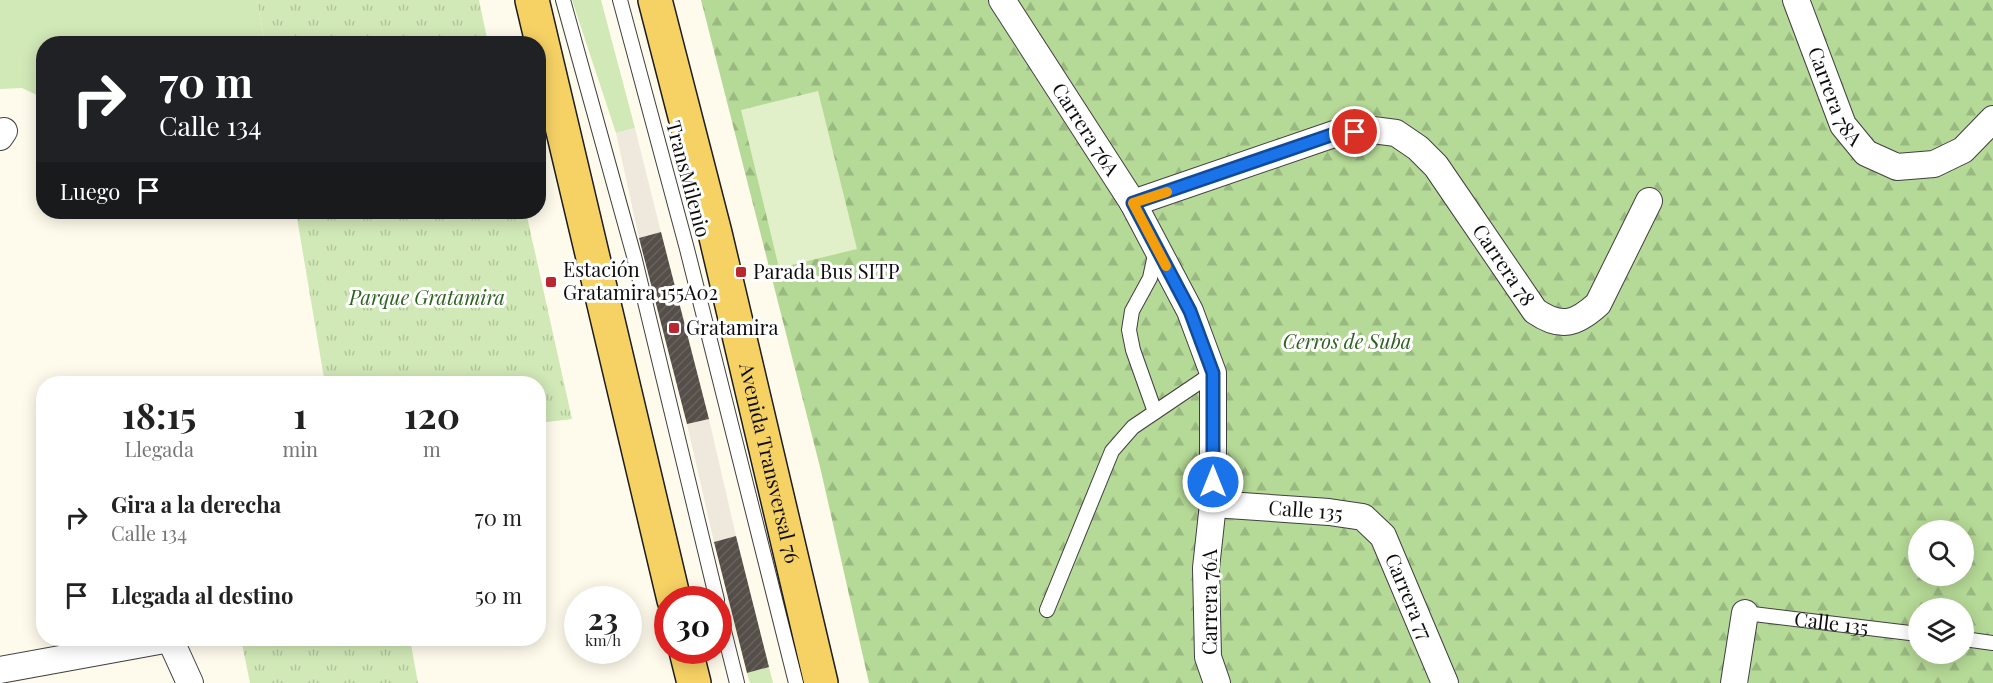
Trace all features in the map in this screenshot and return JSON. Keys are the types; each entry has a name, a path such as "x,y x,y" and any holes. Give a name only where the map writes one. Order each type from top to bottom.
{"main road":[{"path":"532,0 541,36"},
{"name":"Avenida Transversal 76","path":"655,0 715,233 821,683"},
{"path":"546,59 671,586"},
{"path":"689,664 694,683"}],"street":[{"name":"Carrera 76A","path":"1002,0 1133,203 1190,311 1213,373 1214,504 1206,568 1208,657 1217,683"},
{"name":"Carrera 78A","path":"1796,0 1842,125 1866,153 1897,166 1934,164 1963,150 1993,119"},
{"name":"Carrera 78","path":"1133,203 1337,133 1373,130 1396,133 1418,148 1436,166 1535,311 1549,321 1567,323 1585,316 1598,304 1649,201"},
{"name":"Calle 135","path":"1214,504 1329,512 1363,517"},
{"name":"Carrera 77","path":"1363,517 1383,536 1446,683"},
{"path":"1734,683 1745,613"},
{"path":"0,670 132,646"},
{"path":"173,646 190,683"}],"lane":[{"path":"563,0 634,256 714,586"},
{"name":"TransMilenio","path":"620,0 687,249 796,683"},
{"path":"1155,412 1133,350 1130,330 1131,311 1150,278 1156,248"},
{"path":"1047,610 1112,451 1133,427 1213,373"},
{"name":"Calle 135","path":"1745,613 1908,633"},
{"path":"1974,640 1993,643"},
{"path":"732,663 737,683"}],"green space":[{"path":"0,0 257,0 264,36 36,36 36,95 22,88 0,89"},
{"path":"257,0 479,0 487,36 264,36"},
{"path":"572,0 601,0 635,128 616,133"},
{"name":"Cerros de Suba","path":"701,0 1993,0 1993,683 869,683 821,471"},
{"path":"818,91 857,249 779,268 741,110"},
{"name":"Parque Gratamira","path":"297,219 528,219 572,419 546,422 546,376 324,376"},
{"path":"242,646 411,646 418,683 250,683"},
{"path":"769,667 773,683 750,683 747,673"}],"shaded area":[{"path":"635,128 661,232 639,238 616,133"},
{"path":"709,419 736,536 714,542 687,424"}],"building":[{"name":"Gratamira","path":"661,232 709,419 687,424 639,238"},
{"path":"736,536 769,667 747,673 732,613 732,586 725,586 714,542"}],"slow traffic":[{"path":"1166,266 1133,203 1167,192"}],"place":[{"name":"Parada Bus SITP","path":"741,272"},
{"name":"Estación Gratamira 155A02","path":"551,282"},
{"name":"Gratamira","path":"674,328"}],"route":[{"path":"1213,482 1213,373 1190,311 1133,203 1337,133 1355,132"}]}
